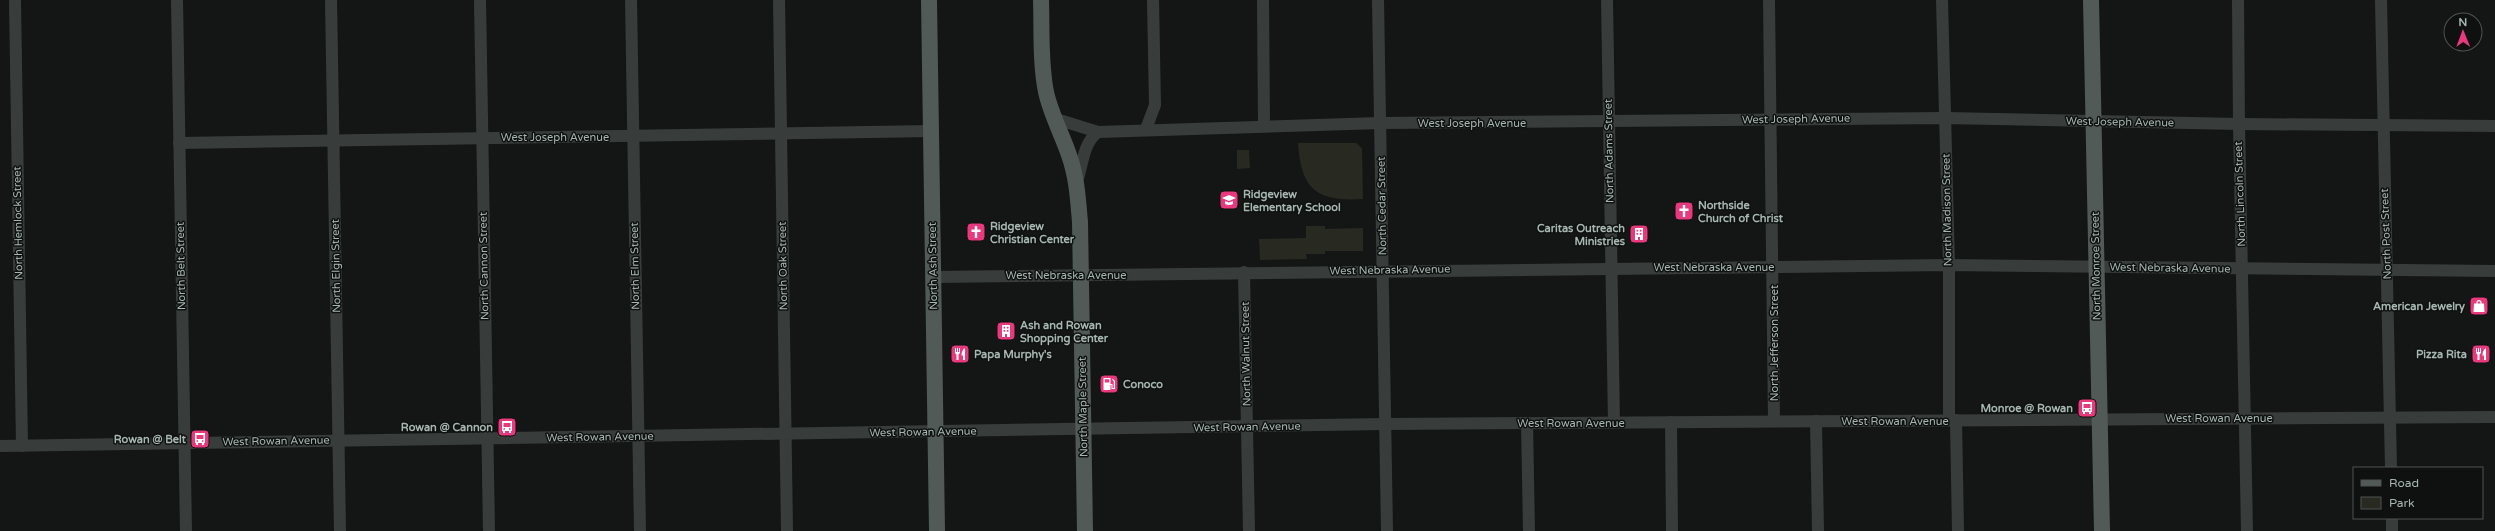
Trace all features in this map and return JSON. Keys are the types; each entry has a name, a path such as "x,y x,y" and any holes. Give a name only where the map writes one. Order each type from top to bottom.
{"main road":[{"name":"North Ash Street","path":"928,0 937,531"},
{"name":"North Maple Street","path":"1041,0 1042,67 1053,118 1070,158 1077,182 1080,222 1085,531"},
{"name":"North Monroe Street","path":"2091,0 2102,531"}],"street":[{"name":"North Hemlock Street","path":"14,0 22,446"},
{"name":"North Belt Street","path":"177,0 186,531"},
{"name":"North Elgin Street","path":"332,0 340,531"},
{"name":"North Cannon Street","path":"480,0 489,531"},
{"name":"North Elm Street","path":"631,0 640,531"},
{"name":"North Oak Street","path":"779,0 787,531"},
{"path":"1146,129 1155,105 1153,0"},
{"path":"1263,0 1264,125"},
{"name":"North Cedar Street","path":"1378,0 1387,531"},
{"name":"North Adams Street","path":"1607,0 1614,423"},
{"name":"North Jefferson Street","path":"1769,0 1770,120 1774,267 1774,421"},
{"name":"North Madison Street","path":"1942,0 1952,420 1958,531"},
{"name":"North Lincoln Street","path":"2238,0 2238,124 2247,531"},
{"name":"North Post Street","path":"2381,0 2391,467"},
{"path":"1053,118 1098,132"},
{"name":"West Joseph Avenue","path":"1098,132 1264,125 1380,123 1945,118 2093,122 2495,126"},
{"name":"West Joseph Avenue","path":"179,143 931,131"},
{"path":"1077,182 1084,160 1086,145 1090,138 1098,132"},
{"name":"West Nebraska Avenue","path":"933,277 1383,270 1949,265 2495,271"},
{"name":"North Walnut Street","path":"1244,272 1249,531"},
{"name":"West Rowan Avenue","path":"0,446 1386,424 2495,417"},
{"path":"1816,421 1818,531"},
{"path":"1671,422 1672,531"},
{"path":"1527,423 1529,531"},
{"path":"2392,519 2392,531"}],"green space":[{"path":"1298,143 1356,143 1362,148 1363,199 1334,198 1323,195 1314,190 1303,172"},
{"path":"1237,150 1249,150 1250,168 1237,169"},
{"path":"1306,226 1325,226 1325,229 1363,228 1363,251 1325,251 1325,254 1306,254 1307,259 1260,260 1259,239 1306,238"}],"place":[{"name":"Ridgeview Elementary School","path":"1229,200"},
{"name":"Northside Church of Christ","path":"1684,211"},
{"name":"Ridgeview Christian Center","path":"976,232"},
{"name":"Caritas Outreach Ministries","path":"1639,234"},
{"name":"American Jewelry","path":"2479,306"},
{"name":"Ash and Rowan Shopping Center","path":"1006,331"},
{"name":"Papa Murphy's","path":"960,354"},
{"name":"Pizza Rita","path":"2481,354"},
{"name":"Conoco","path":"1109,384"},
{"name":"Monroe @ Rowan","path":"2087,408"},
{"name":"Rowan @ Cannon","path":"507,427"},
{"name":"Rowan @ Belt","path":"200,439"}]}
